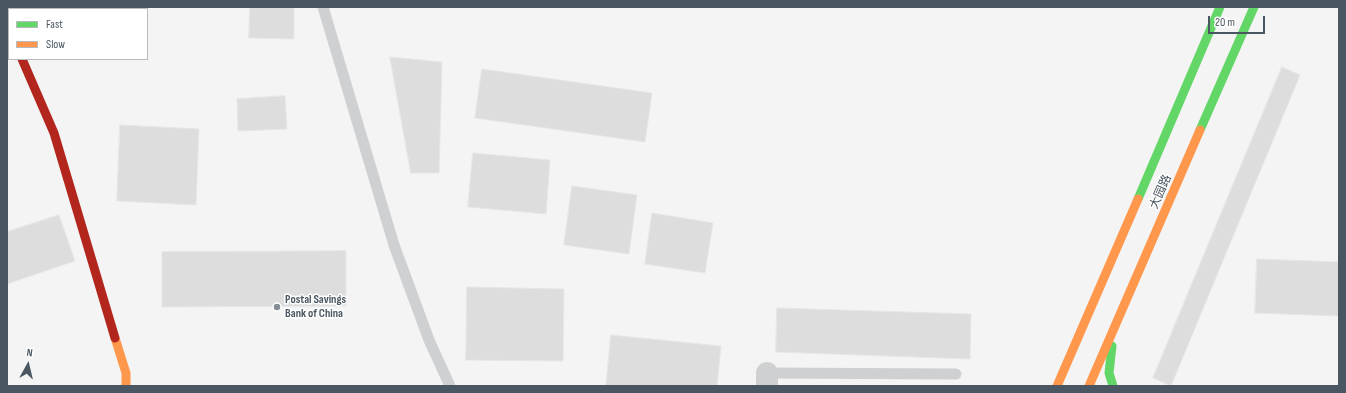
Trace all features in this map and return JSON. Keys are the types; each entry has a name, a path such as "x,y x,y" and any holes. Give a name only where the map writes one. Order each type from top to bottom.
{"main road":[{"name":"大园路","path":"1057,386 1220,7"},
{"name":"大园路","path":"1089,386 1254,7"},
{"path":"22,60 54,133 126,373 126,386"},
{"path":"1114,329 1109,373 1114,386"}],"lane":[{"path":"323,7 394,245 429,340 450,386"},
{"path":"767,379 956,374"}],"building":[{"path":"250,7 294,7 294,39 249,38"},
{"path":"390,57 442,62 439,173 411,173"},
{"path":"1282,67 1300,75 1171,386 1153,378"},
{"path":"482,69 652,93 645,142 475,118"},
{"path":"285,96 287,129 238,131 237,99"},
{"path":"120,125 199,129 196,205 117,201"},
{"path":"473,153 550,160 546,214 468,207"},
{"path":"572,186 637,195 629,254 564,245"},
{"path":"652,213 713,223 705,273 645,264"},
{"path":"59,215 75,261 7,284 7,232"},
{"path":"346,251 346,306 162,307 162,252"},
{"path":"1257,259 1339,262 1339,316 1255,313"},
{"path":"467,287 564,289 563,361 466,360"},
{"path":"777,308 971,314 970,359 776,352"},
{"path":"611,335 721,346 717,386 606,386"}],"traffic: fast":[{"path":"1138,199 1220,7"},
{"path":"1200,130 1254,7"},
{"path":"1112,346 1109,373 1113,386"}],"traffic: slow":[{"path":"1089,386 1200,130"},
{"path":"1057,386 1138,199"},
{"path":"115,338 126,373 126,386"}],"traffic: jam":[{"path":"22,60 54,133 115,338"}],"place":[{"name":"Postal Savings Bank of China","path":"277,307"}]}
